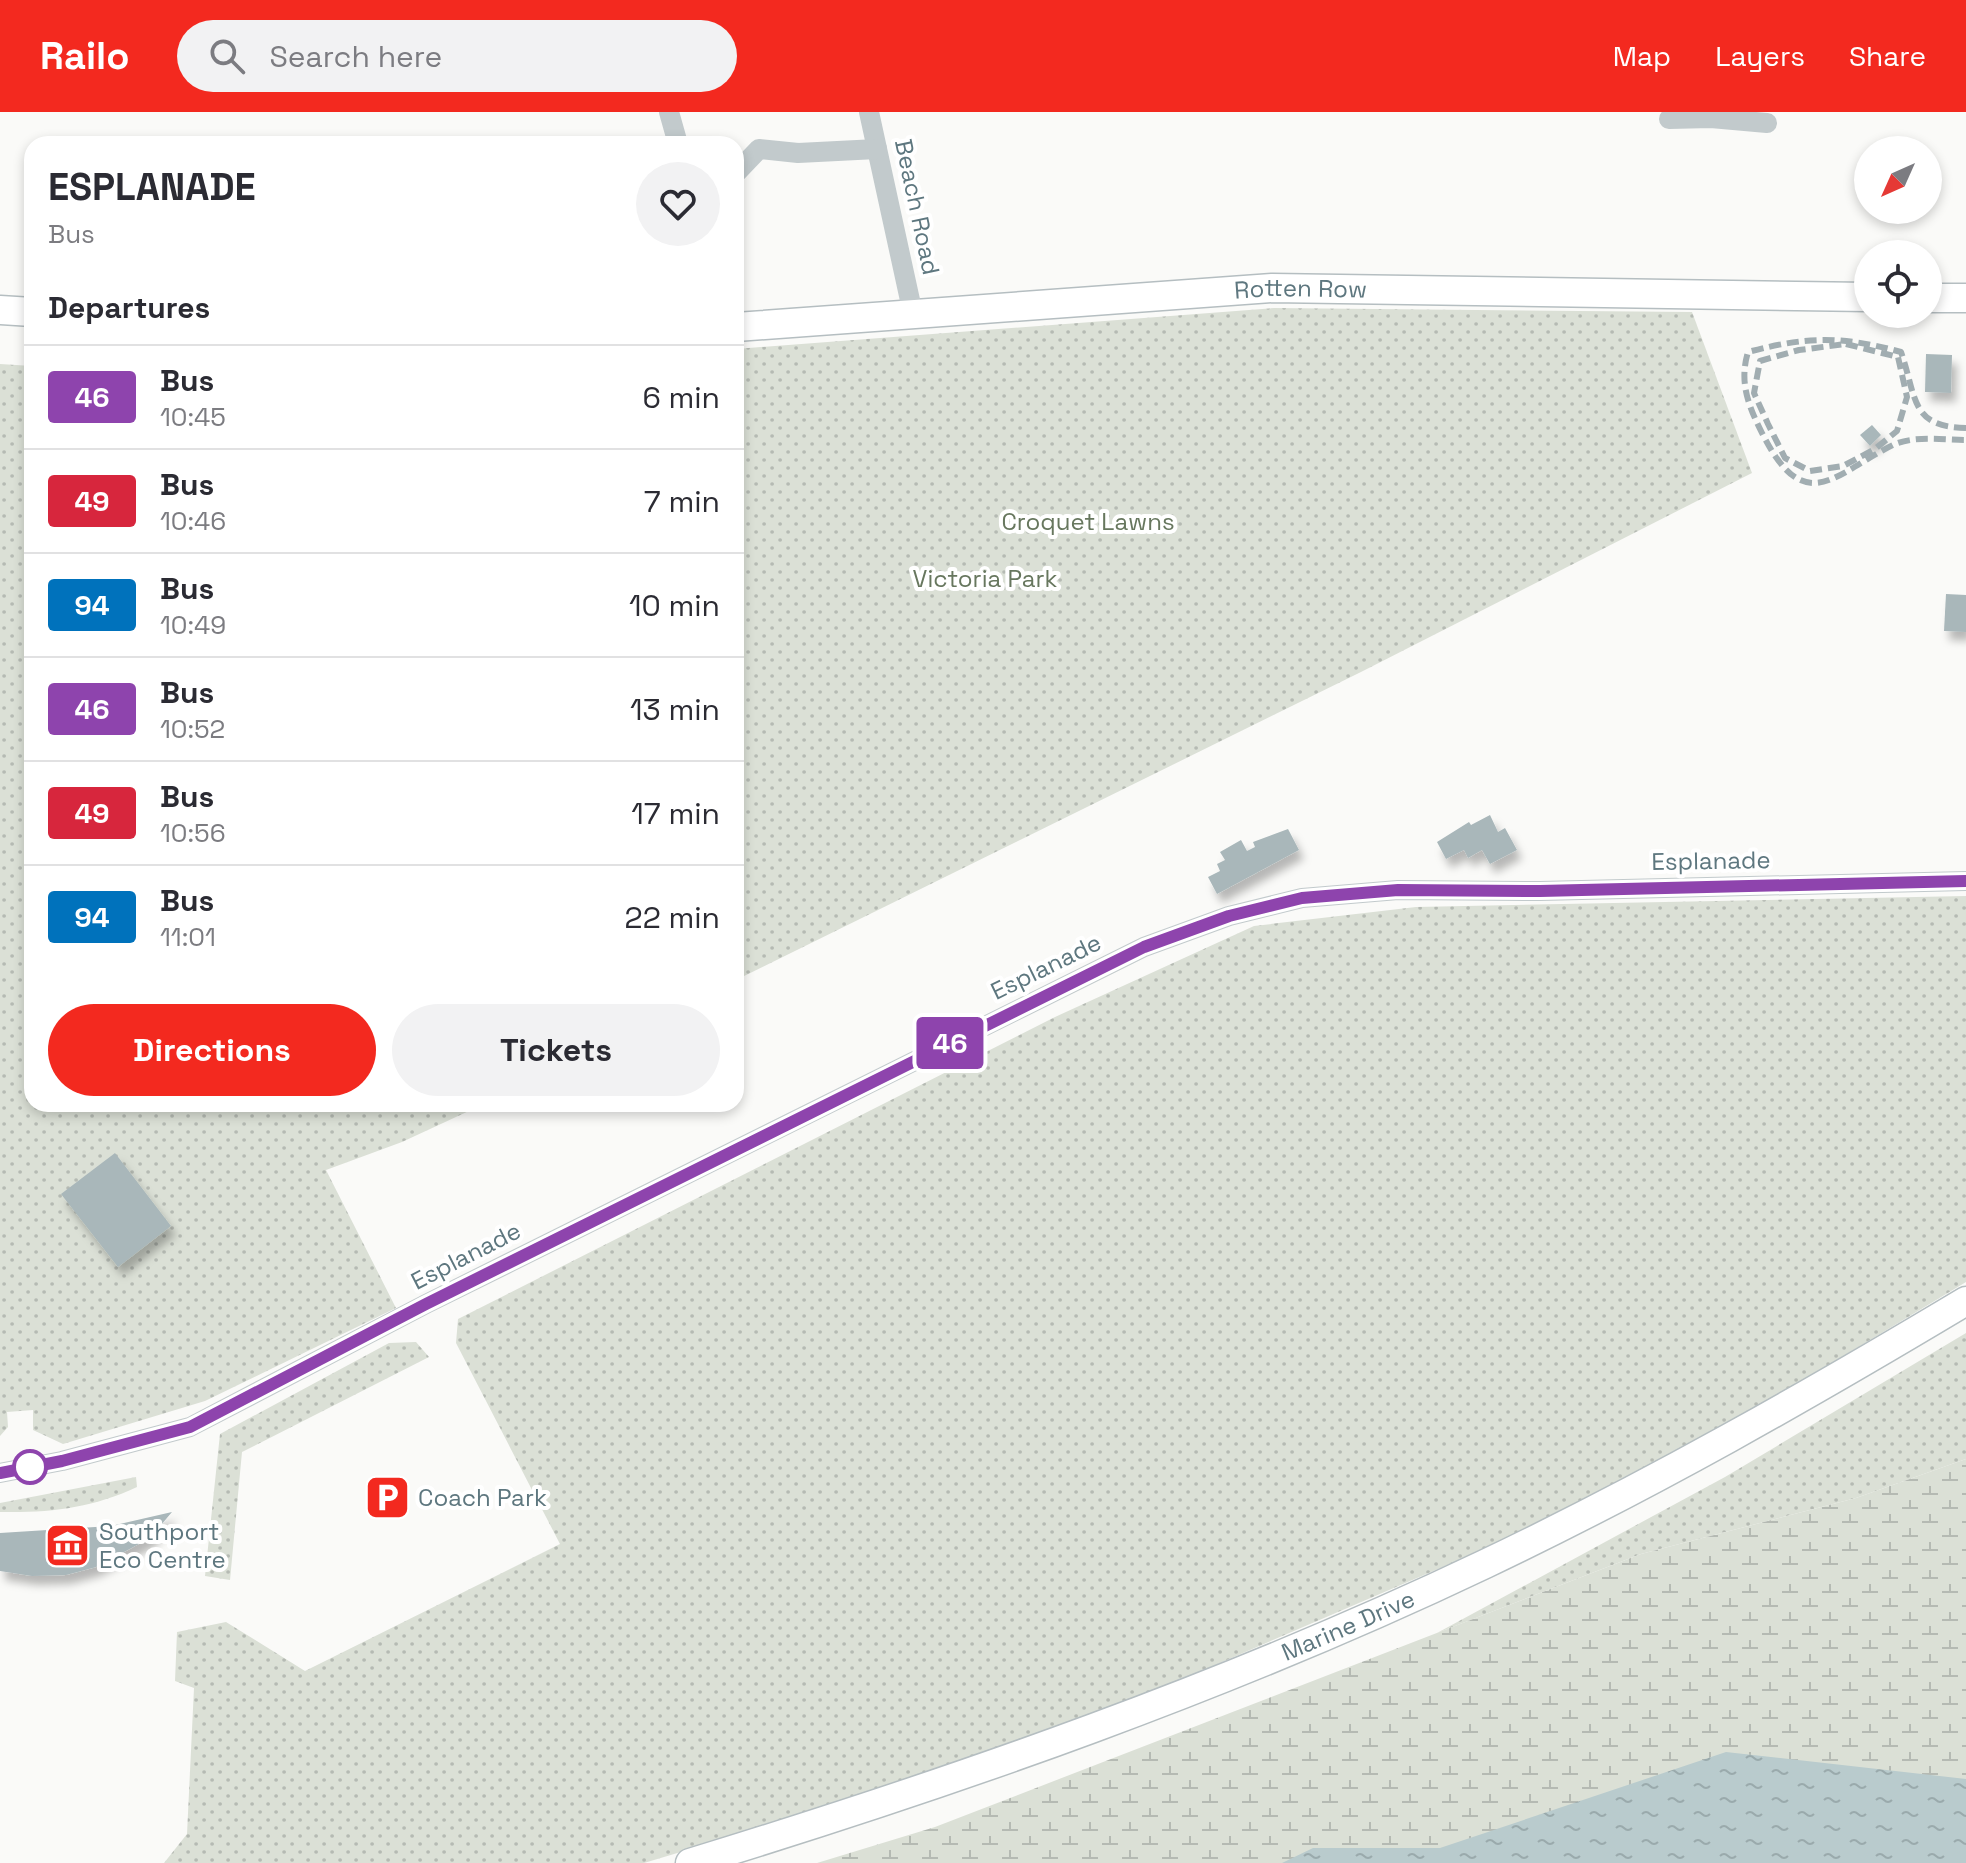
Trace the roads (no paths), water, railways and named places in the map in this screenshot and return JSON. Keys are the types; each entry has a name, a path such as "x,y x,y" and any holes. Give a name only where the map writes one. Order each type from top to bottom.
{"street":[{"path":"669,112 676,136"},
{"name":"Beach Road","path":"869,112 913,314"},
{"path":"1669,119 1711,115 1767,123"},
{"path":"744,146 798,153 877,149"},
{"path":"744,165 759,149"},
{"name":"Rotten Row","path":"744,326 1272,288 1854,297"},
{"path":"1942,298 1966,298"},
{"path":"0,310 24,312"},
{"name":"Esplanade","path":"0,1473 62,1461 190,1427 426,1304 1144,947 1229,916 1302,898 1398,890 1540,891 1966,881"},
{"name":"Marine Drive","path":"690,1863 1088,1731 1221,1680 1453,1578 1612,1502 1791,1405 1966,1301"}],"water":[{"path":"1726,1752 1966,1779 1966,1863 1282,1863 1313,1848 1440,1848"}],"railway":[{"path":"1966,428 1934,422 1925,416 1918,407 1901,352 1861,343 1825,340 1789,343 1748,352 1745,383 1757,423 1778,459 1792,475 1807,482 1822,482 1837,477 1902,442 1920,439 1966,440"},
{"path":"1846,344 1898,357 1907,397 1897,431 1875,449 1843,466 1810,471 1785,458 1768,424 1754,393 1760,361 1799,350 1846,344"}],"place":[{"name":"Coach Park","path":"387,1498"},
{"name":"Southport Eco Centre","path":"68,1546"}],"park label":[{"name":"Croquet Lawns","path":"1088,522"},
{"name":"Victoria Park","path":"985,579"}]}
